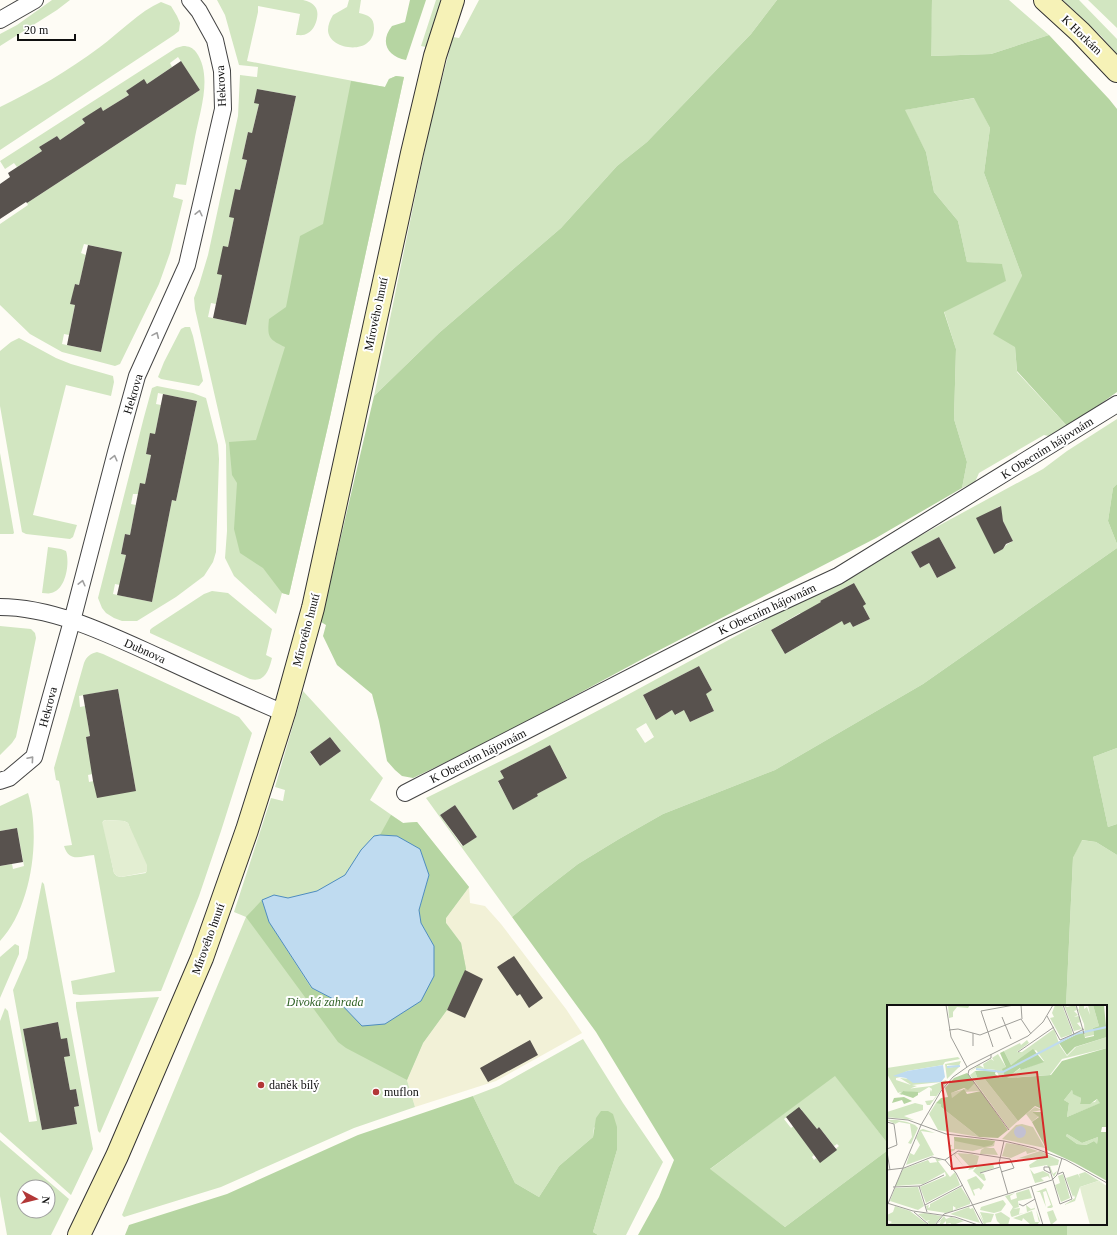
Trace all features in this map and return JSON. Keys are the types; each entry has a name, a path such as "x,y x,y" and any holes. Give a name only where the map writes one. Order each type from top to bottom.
{"main road":[{"name":"Mírového hnutí","path":"79,1235 117,1156 202,958 247,830 284,713 313,608 414,146 434,62 453,0"},
{"name":"K Horkám","path":"1045,0 1117,71"}],"street":[{"path":"0,20 35,0"},
{"name":"Hekrova","path":"0,781 9,778 34,757 137,376 187,265 223,109 222,71 215,40 199,11 190,0"},
{"name":"K Obecním hájovnám","path":"405,794 726,628 838,576 1117,404"},
{"name":"Dubnova","path":"0,607 36,611 72,621 119,639 284,713"}],"green space":[{"path":"52,0 70,0 57,10 0,46 0,34 17,25"},
{"path":"217,0 307,1 316,8 317,18 313,29 302,35 296,35 300,14 258,6 247,61 385,87 389,79 396,76 404,77 330,417 289,595 282,593 276,614 234,576 225,558 227,531 226,445 195,309 194,298 208,255 238,116 240,75 257,77 258,67 239,65 225,15","holes":["257,89 296,96 246,325 208,317 211,303 216,304 234,218 235,189 240,190 247,160 242,159 248,132 252,133 259,104"]},
{"path":"349,0 361,0 359,13 370,17 374,24 372,37 367,43 359,47 343,46 335,42 330,37 328,30 329,22 333,15 347,7"},
{"path":"410,0 426,0 406,60 394,56 390,52 387,48 386,38 392,26 405,22"},
{"path":"436,0 441,0 426,47 421,46"},
{"path":"479,0 777,0 751,34 647,142 617,166 561,228 439,333 374,396 430,125 453,37 459,38"},
{"path":"777,0 932,0 931,56 991,54 1049,35 1109,99 1117,109 1117,392 1068,427 1017,371 1015,347 993,334 1022,276 984,173 990,128 974,98 905,110 926,152 934,192 958,221 967,262 1002,264 1006,281 944,312 956,349 954,419 967,462 962,488 876,538 648,656 498,737 413,778 402,776 387,761 372,694 337,665 323,636 326,625 321,622 374,396 439,333 561,228 617,166 647,142 751,34"},
{"path":"932,0 1009,0 1049,35 991,54 930,56"},
{"path":"1063,0 1079,0 1117,39 1117,54 1101,36"},
{"path":"1088,0 1117,0 1117,28"},
{"path":"161,2 171,6 180,23 179,31 0,150 0,107 64,72 100,47 145,11"},
{"path":"187,46 196,52 204,71 204,93 186,185 176,184 173,197 183,200 170,253 159,284 120,364 115,366 62,352 30,334 0,305 0,224 28,205 27,203 200,90 178,57 170,63 172,67 147,84 144,80 126,91 129,95 103,111 101,108 82,119 85,123 60,140 57,136 39,147 42,151 17,167 14,163 5,169 0,161 176,48","holes":["84,244 121,252 101,352 62,344 64,334 69,335 75,305 71,304 75,284 79,285 86,255 81,253"]},
{"path":"396,76 404,77 330,417 289,595 282,593 263,568 240,553 234,529 237,483 232,475 229,442 256,440 285,347 272,340 270,337 268,330 269,319 286,307 300,236 323,224 351,81 385,87 389,79"},
{"path":"975,98 990,128 984,173 1022,276 1015,347 1017,372 1068,427 1053,437 1044,435 979,473 975,482 962,488 967,462 954,419 956,349 944,311 1005,281 1002,265 967,262 958,221 934,192 926,152 904,110"},
{"path":"190,327 193,336 203,381 199,386 161,379 158,377 181,329"},
{"path":"19,338 56,358 71,364 113,376 114,382 111,396 66,385 33,515 77,525 73,537 70,539 26,534 22,532 0,406 0,351 11,342"},
{"path":"157,386 193,393 206,398 218,445 219,459 216,552 213,562 204,576 176,597 137,621 122,621 106,613 98,598 152,388","holes":["158,393 197,401 176,501 172,500 152,602 113,594 115,584 120,585 126,555 121,554 125,534 130,535 136,505 131,504 133,494 138,494 140,484 145,484 151,455 146,454 150,434 155,434 161,405 156,404"]},
{"path":"1117,419 1117,484 1113,488 1108,521 1117,544 1117,548 923,684 775,770 663,814 578,864 512,917 426,798 527,748 618,700 1043,469 1067,451","holes":["1000,506 1003,521 1013,541 1006,545 1003,549 996,552 990,515 991,511","939,537 956,568 937,578 929,563 920,568 911,552","854,583 865,604 863,606 870,619 853,627 850,622 840,617 832,622 820,601","800,613 805,621 812,617 822,633 785,654 771,630","699,666 712,690 682,706 683,710 676,715 672,710 661,717 658,713 650,709 643,695","710,702 714,711 690,722 686,714","646,723 654,737 645,743 636,729","550,745 555,755 558,767 561,766 567,777 537,794 538,796 513,809 498,782 504,778 500,771","455,805 477,837 462,846 440,815"]},
{"path":"0,453 14,533 13,534 0,534"},
{"path":"1117,484 1117,544 1108,521 1113,488"},
{"path":"48,547 66,551 67,569 63,582 56,591 42,593"},
{"path":"1117,548 1117,748 1093,757 1108,827 1117,824 1117,855 1096,842 1082,840 1073,858 1066,1005 887,1005 887,1143 835,1076 710,1169 785,1227 887,1151 887,1225 1067,1225 1067,1235 638,1235 659,1197 674,1160 596,1032 512,917 578,864 663,814 775,770 923,684"},
{"path":"212,591 228,593 272,629 266,655 272,658 268,671 263,677 255,680 250,679 150,633 152,628 204,594"},
{"path":"0,626 31,629 35,633 36,638 16,737 0,755"},
{"path":"97,652 239,717 252,733 199,896 161,991 80,995 73,994 71,981 115,972 94,855 72,857 66,851 64,846 72,845 59,781 56,780 54,768 84,663 88,657","holes":["118,689 136,791 98,780 89,782 88,775 97,773 86,737 90,736 85,706 80,707 79,696","103,821 124,821 128,823 146,873 121,877 114,873"]},
{"name":"Divoká zahrada","path":"303,691 383,778 370,800 403,823 417,822 469,887 446,918 446,923 461,943 466,969 447,1010 423,1043 407,1080 415,1107 354,1128 221,1187 124,1217 122,1215 246,917 234,912 271,798 283,801 285,790 275,787","holes":["330,737 341,751 320,766 310,753"]},
{"path":"1117,748 1117,824 1108,827 1093,757"},
{"path":"28,793 34,829 31,870 20,910 11,927 0,941 0,866 12,864 13,869 24,866 17,828 0,831 0,806"},
{"path":"391,815 403,823 417,822 469,887 446,918 446,923 461,943 466,969 447,1010 423,1043 407,1080 346,1048 338,1042 246,917 262,900 269,922 311,988 339,1002 362,1026 407,1009 421,1001 434,946 421,923 419,910 429,875 420,850 397,836 380,835"},
{"path":"106,820 124,821 128,823 147,865 147,872 121,877 114,873 102,822"},
{"path":"1081,840 1096,842 1117,855 1117,1235 1067,1235 1067,1225 1107,1225 1107,1005 1066,1005 1073,858"},
{"path":"42,882 44,884 93,1149 71,1195 56,1182 56,1179 53,1179 0,1132 0,1021 5,1008 8,1011 29,1122 37,1121 13,990 27,958","holes":["58,1022 61,1039 67,1039 70,1055 64,1057 70,1090 76,1089 79,1106 74,1107 77,1124 42,1130 23,1029"]},
{"path":"469,887 470,903 485,906 501,924 566,1009 582,1033 496,1081 415,1107 407,1080 423,1043 447,1010 461,943 446,923 446,918"},
{"path":"15,944 19,946 19,954 0,998 0,957"},
{"path":"159,997 100,1133 98,1131 76,1002"},
{"path":"583,1039 623,1103 663,1162 626,1235 598,1235 593,1232 617,1150 594,1127 593,1137 559,1166 539,1197 515,1183 473,1096 499,1086"},
{"path":"835,1075 887,1143 887,1151 785,1227 709,1170","holes":["800,1108 802,1110 800,1112 804,1118 791,1128 784,1119","819,1127 834,1146 837,1144 839,1146 820,1162 816,1158 814,1160 812,1157 814,1155 803,1139"]},
{"path":"473,1096 515,1183 539,1197 559,1166 593,1137 596,1118 601,1111 608,1111 613,1114 617,1127 617,1150 593,1232 598,1235 125,1235 129,1225 227,1194 358,1135"},
{"path":"0,1140 46,1179 16,1179 16,1219 56,1219 56,1188 69,1199 51,1235 7,1235 0,1196"}],"water":[{"path":"374,836 397,836 420,849 429,875 419,910 421,923 434,946 434,976 421,1001 385,1024 362,1026 339,1002 312,988 269,922 262,900 274,895 288,898 317,891 345,875 361,850"}],"building":[{"path":"181,61 200,90 0,219 0,184 10,177 8,173 42,151 39,147 57,136 60,140 85,123 82,119 101,107 103,111 129,95 126,91 144,79 147,84"},
{"path":"257,89 296,96 246,325 213,318 222,275 217,274 223,246 228,247 234,218 229,217 235,189 240,190 247,160 242,159 248,132 252,133 259,104 254,103"},
{"path":"88,245 122,252 101,352 67,345 75,305 70,304 75,284 79,285"},
{"path":"163,394 197,401 176,501 172,500 152,602 117,595 126,555 121,554 125,534 130,535 140,483 145,484 151,455 146,454 150,433 155,434"},
{"path":"1001,506 1003,521 1013,541 1006,544 1003,549 994,554 976,518"},
{"path":"939,537 956,568 937,578 929,563 920,568 911,552"},
{"path":"854,583 866,604 863,606 870,619 853,627 850,622 844,625 842,621 785,654 771,630"},
{"path":"699,666 712,690 706,694 714,711 690,722 684,710 675,715 672,710 656,720 643,695"},
{"path":"118,689 136,791 97,798 86,737 90,736 83,695"},
{"path":"330,737 341,751 320,766 310,752"},
{"path":"550,745 567,778 537,794 538,796 513,810 498,781 504,778 500,771"},
{"path":"455,805 477,837 463,846 440,815"},
{"path":"17,828 23,862 0,866 0,831"},
{"path":"514,956 543,998 529,1008 520,994 517,996 497,967"},
{"path":"465,970 483,979 465,1018 447,1010"},
{"path":"58,1022 61,1039 67,1038 70,1056 64,1057 70,1090 76,1089 79,1106 74,1107 77,1124 42,1130 23,1029"},
{"path":"530,1040 538,1055 488,1082 480,1068"},
{"path":"799,1107 817,1129 819,1127 837,1150 820,1163 786,1117"}],"place":[{"name":"daněk bílý","path":"261,1085"},
{"name":"muflon","path":"376,1092"}]}
